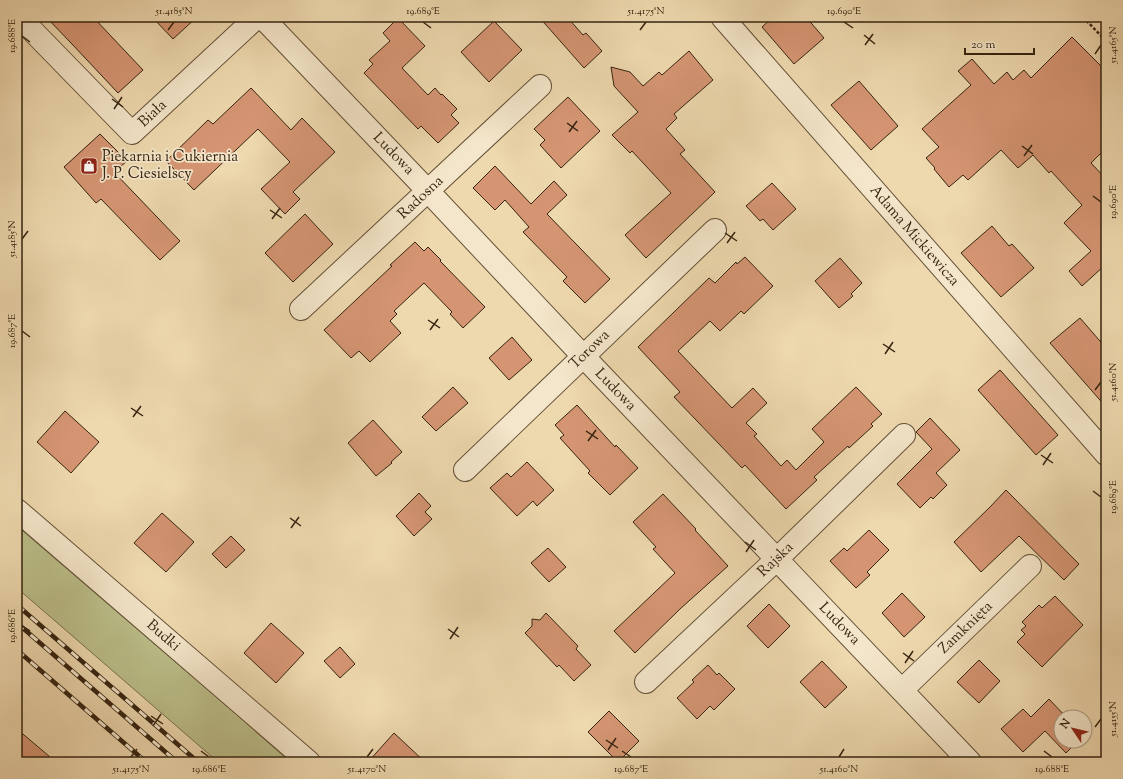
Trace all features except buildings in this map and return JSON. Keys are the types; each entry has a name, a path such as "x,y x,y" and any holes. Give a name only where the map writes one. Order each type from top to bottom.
{"street":[{"name":"Biała","path":"19,17 132,133 257,17"},
{"name":"Ludowa","path":"262,17 970,762"},
{"name":"Adama Mickiewicza","path":"722,17 1106,454"},
{"name":"Radosna","path":"302,309 540,86"},
{"name":"Torowa","path":"465,470 715,230"},
{"name":"Rajska","path":"646,682 777,559 904,435"},
{"name":"Budki","path":"17,510 309,762"},
{"name":"Zamknięta","path":"902,690 1030,566"}],"path":[{"path":"1083,17 1106,41"}],"green space":[{"path":"17,526 290,762 218,762 17,588"}],"railway":[{"path":"17,605 198,762"},
{"path":"17,623 177,762"},
{"path":"17,650 146,762"}],"place":[{"name":"Piekarnia i Cukiernia J. P. Ciesielscy","path":"89,166"}]}
